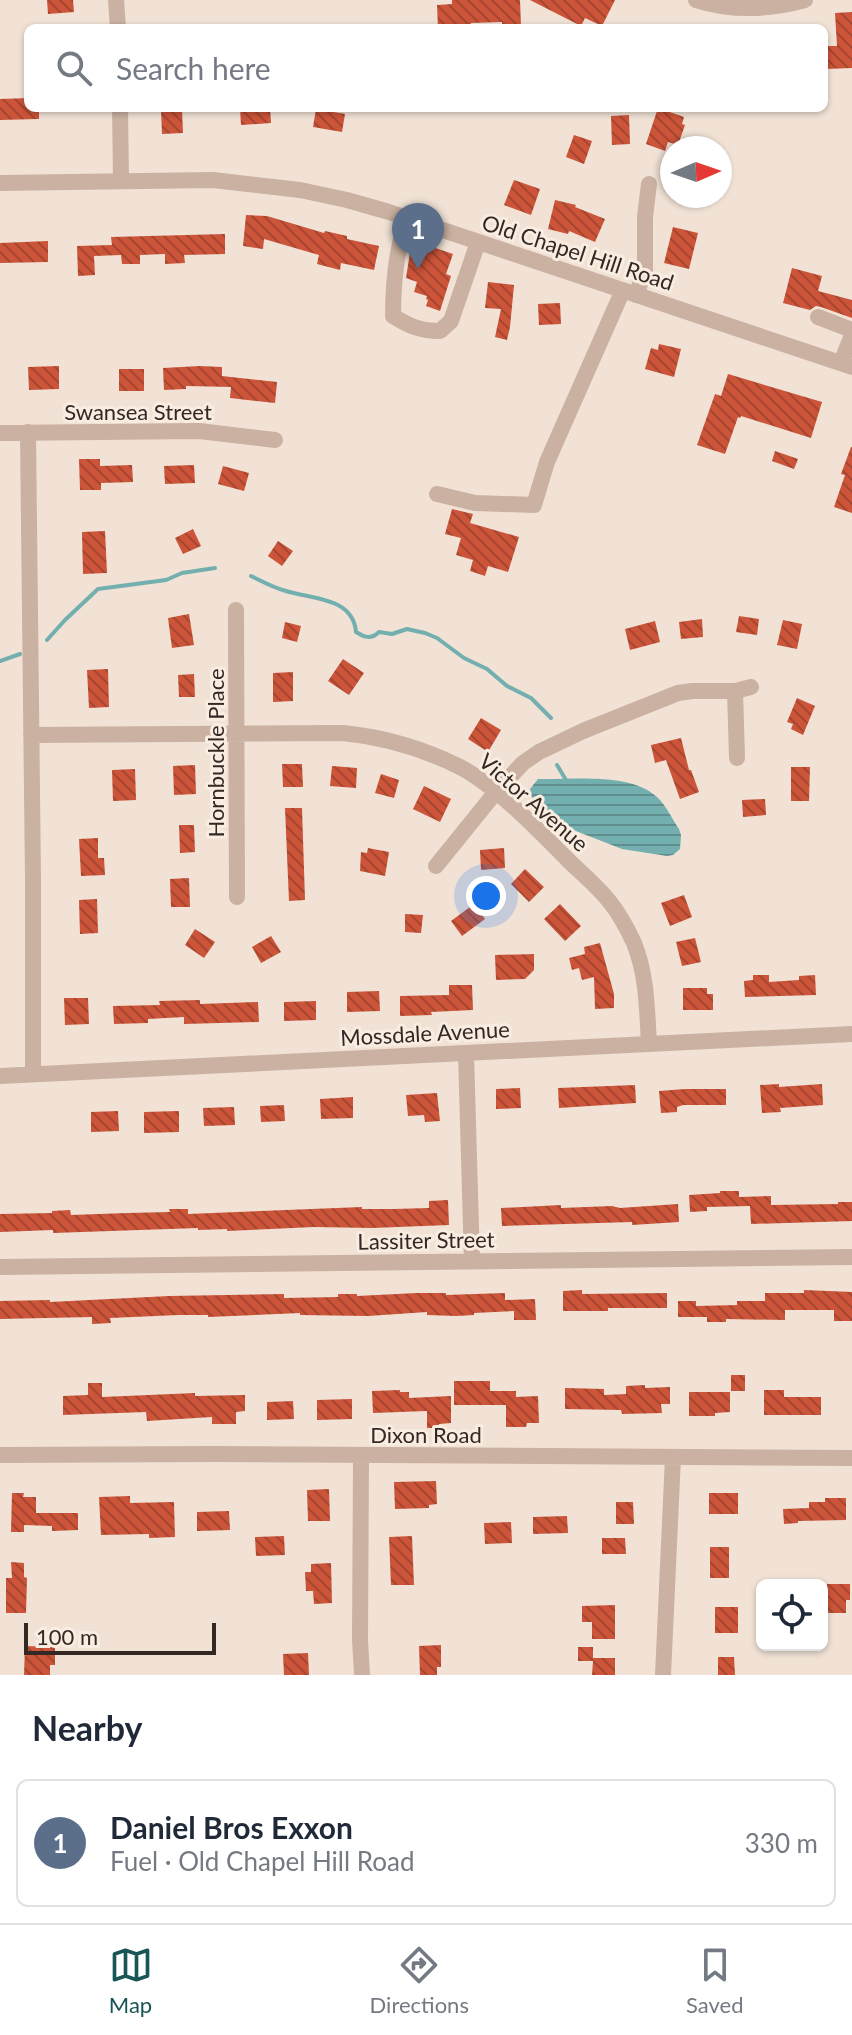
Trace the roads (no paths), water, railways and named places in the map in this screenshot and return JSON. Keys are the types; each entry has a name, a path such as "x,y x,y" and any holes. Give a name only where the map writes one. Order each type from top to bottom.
{"street":[{"path":"116,0 118,24"},
{"path":"696,0 731,7 758,8 805,0"},
{"path":"120,112 121,181"},
{"name":"Old Chapel Hill Road","path":"0,183 213,180 300,190 347,200 846,365"},
{"path":"437,494 475,503 534,505 547,462 630,292 645,270 645,217 649,184"},
{"path":"407,218 395,266 393,316 410,327 440,331 451,321 478,242"},
{"path":"818,317 852,332 846,365"},
{"name":"Swansea Street","path":"0,433 199,431 275,440"},
{"path":"28,432 33,1074"},
{"name":"Hornbuckle Place","path":"236,610 237,897"},
{"path":"436,866 523,763 583,731 678,693 743,689 737,758"},
{"name":"Victor Avenue","path":"31,735 343,733 402,745 462,768 538,830 601,892 624,923 634,943 645,980 649,1044"},
{"name":"Mossdale Avenue","path":"0,1076 852,1034"},
{"path":"466,1054 472,1261"},
{"name":"Lassiter Street","path":"0,1267 852,1257"},
{"name":"Dixon Road","path":"0,1455 852,1458"},
{"path":"361,1456 362,1675"},
{"path":"663,1675 673,1457"}],"water":[{"path":"538,779 600,779 645,789 660,800 679,829 680,849 667,856 622,849 558,824 534,806 530,789"}],"waterway":[{"path":"47,640 98,589 166,580 182,573 215,568"},
{"path":"251,576 282,590 339,606 353,621 356,632 365,636 379,632 392,634 407,629 437,638 464,658 487,669 507,686 531,698 551,718"},
{"path":"0,661 20,654"},
{"path":"557,765 566,780"}],"place":[{"name":"Daniel Bros Exxon","path":"418,269"}]}
